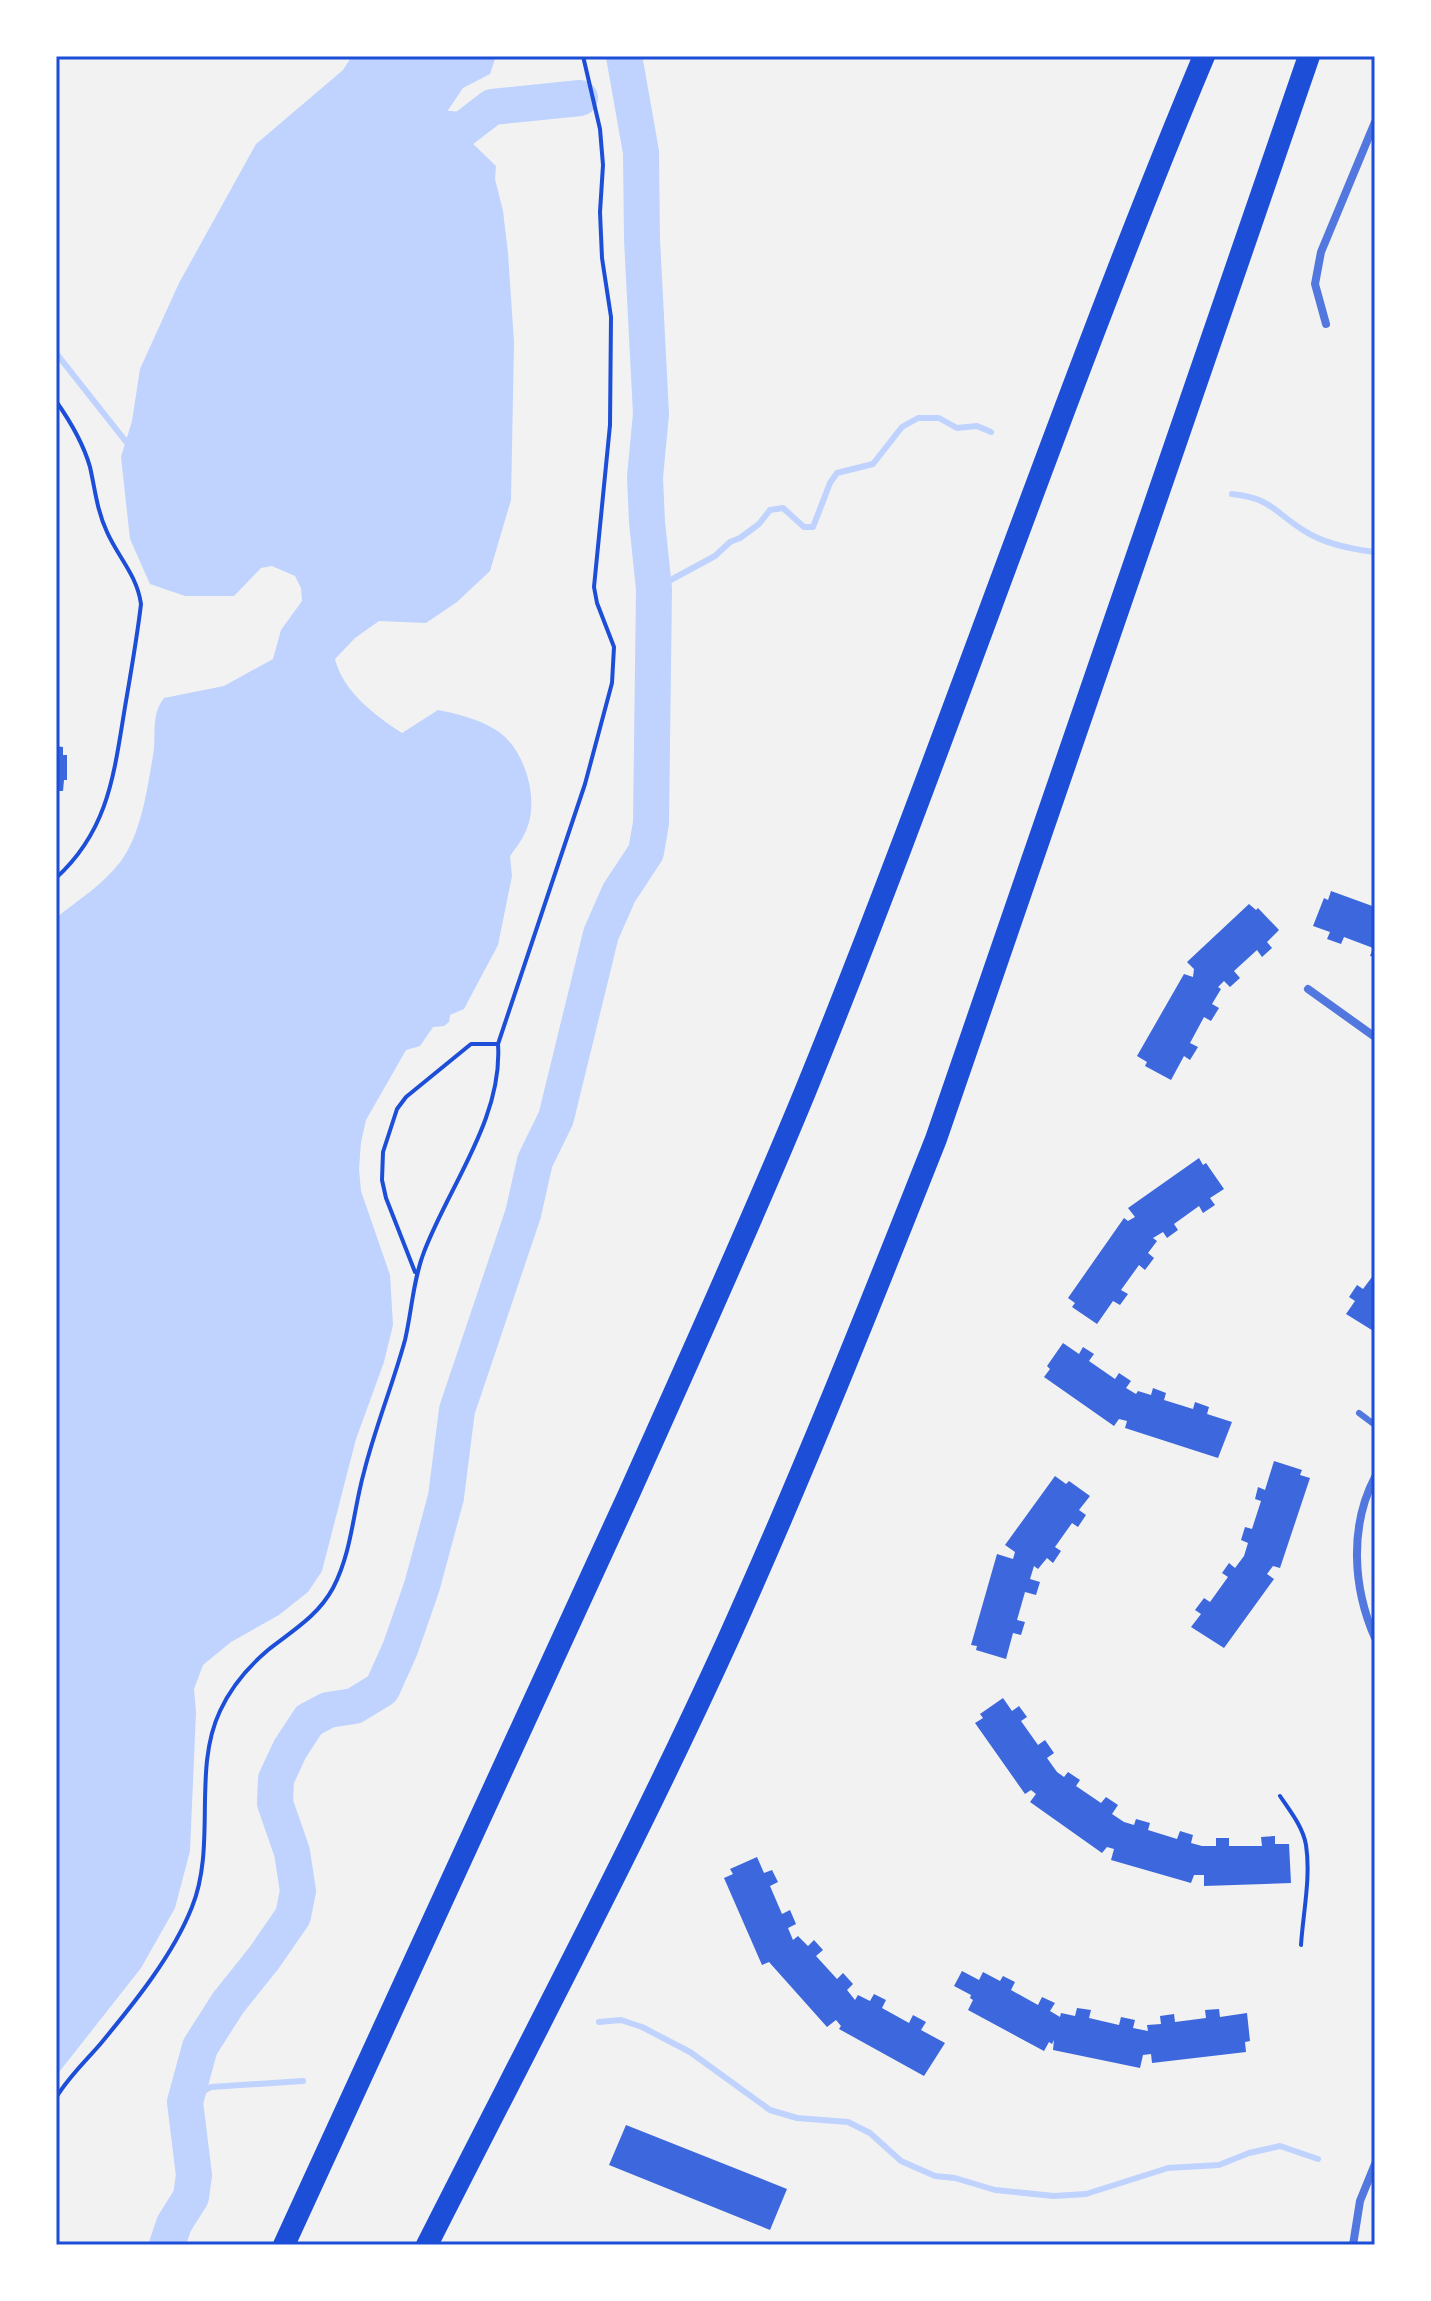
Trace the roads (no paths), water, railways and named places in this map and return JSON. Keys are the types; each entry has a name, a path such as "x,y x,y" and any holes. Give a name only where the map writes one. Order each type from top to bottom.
{"highway":[{"path":"284,2245 589,1582 797,1111 889,882 1112,284 1204,56"},
{"path":"427,2245 725,1646 797,1485 866,1316 936,1139 1309,56"}],"street":[{"path":"1326,324 1315,284 1321,252 1375,122"},
{"path":"1308,989 1375,1037"},
{"path":"1375,1477 1362,1516 1357,1544 1359,1592 1375,1638"},
{"path":"1353,2245 1360,2201 1375,2164"}],"lane":[{"path":"1359,1413 1375,1425"}],"water":[{"path":"352,56 496,56 490,74 463,88 436,128 469,140 496,166 495,179 508,253 514,342 511,500 490,571 457,602 426,623 379,621 355,638 335,659 352,692 402,733 438,710 475,720 505,737 525,769 531,794 530,818 525,833 510,856 512,876 498,945 464,1009 450,1015 449,1022 444,1026 433,1027 420,1046 406,1050 366,1120 359,1169 361,1191 390,1275 393,1325 384,1362 356,1439 322,1571 308,1592 279,1615 231,1642 203,1665 194,1689 196,1712 190,1851 175,1908 141,1968 56,2076 56,918 107,877 121,861 134,838 153,756 155,719 164,698 224,686 273,659 281,630 302,601 301,588 295,576 272,566 261,568 234,596 185,596 150,584 130,539 121,457 132,421 140,369 179,283 256,144 343,70"}],"waterway":[{"path":"167,2245 174,2224 191,2197 194,2175 185,2102 200,2047 228,2003 293,1916 298,1891 292,1852 275,1803 276,1779 290,1749 309,1720 328,1710 354,1706 382,1689 400,1649 422,1586 446,1497 457,1410 523,1214 535,1161 556,1118 601,934 619,893 646,852 651,823 654,589 645,477 651,414 641,152 624,56"},
{"path":"427,174 436,128 462,130 492,107 580,98"},
{"path":"56,353 131,448"},
{"path":"654,589 715,556 730,542 759,524 770,510 783,508 804,527 813,527 837,473 873,464 902,427 918,418 939,418 957,428 977,426 991,432"},
{"path":"1232,494 1264,502 1320,539 1375,552"},
{"path":"599,2022 621,2020 642,2027 690,2052 770,2110 797,2118 848,2122 870,2133 901,2161 935,2176 955,2178 995,2190 1054,2196 1086,2194 1168,2168 1219,2165 1249,2153 1280,2146 1318,2159"},
{"path":"185,2102 211,2087 303,2081"}]}
